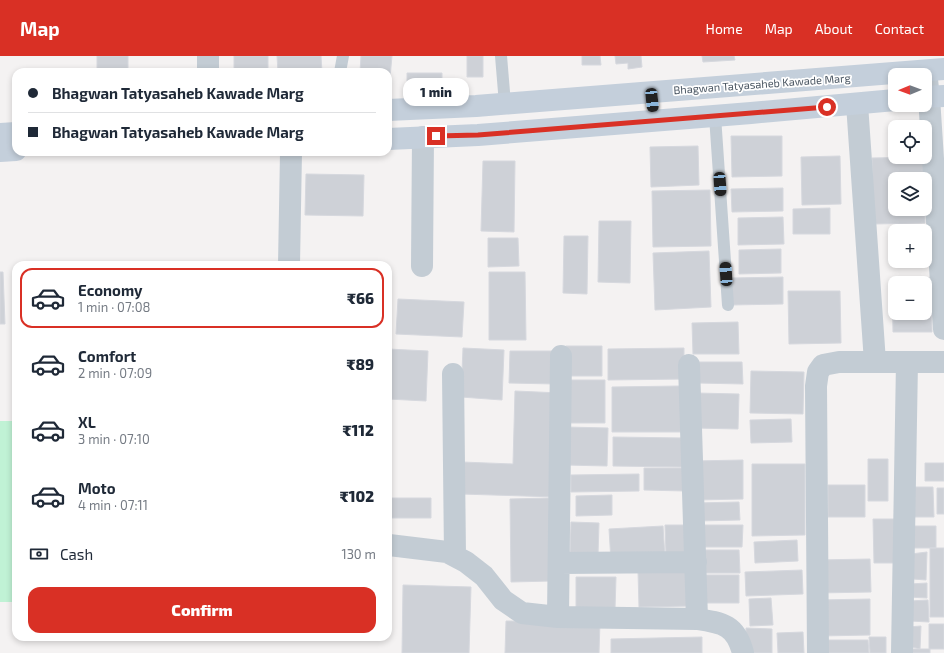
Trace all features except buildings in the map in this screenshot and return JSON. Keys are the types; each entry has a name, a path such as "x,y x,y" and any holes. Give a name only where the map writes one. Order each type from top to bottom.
{"street":[{"path":"208,56 208,68"},
{"path":"935,70 933,97 944,329"},
{"name":"Bhagwan Tatyasaheb Kawade Marg","path":"392,110 505,104 935,70"},
{"path":"652,92 654,121"},
{"path":"392,139 478,135 888,101"},
{"path":"857,104 875,362"},
{"path":"0,122 12,122"},
{"path":"0,134 12,133"},
{"path":"422,266 423,137"},
{"path":"0,151 12,150"},
{"path":"289,261 291,156"},
{"path":"558,617 561,356"},
{"path":"818,653 816,386 818,372 823,365 839,362 944,362"},
{"path":"902,653 907,362"},
{"path":"690,365 697,619"},
{"path":"452,374 455,556"},
{"path":"392,545 447,552 455,556 466,562 484,576 503,600 522,613 558,617 697,619 718,622 730,628 740,641 743,653"},
{"path":"559,563 696,562"}],"lane":[{"path":"340,68 342,56"},
{"path":"501,56 505,104"},
{"path":"715,116 728,304"}],"green space":[{"path":"0,421 12,421 12,602 0,602"}],"route":[{"path":"436,136 478,135 827,107"}]}
